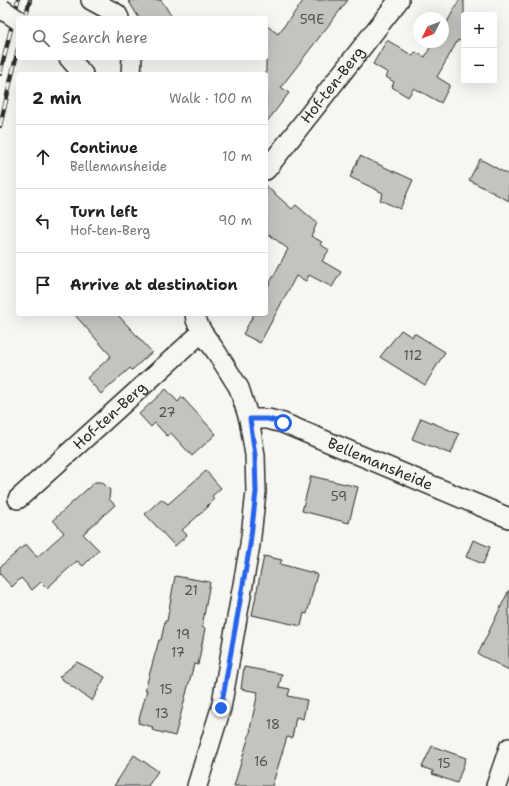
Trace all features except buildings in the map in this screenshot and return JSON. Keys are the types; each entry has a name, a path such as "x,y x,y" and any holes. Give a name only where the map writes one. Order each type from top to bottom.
{"street":[{"path":"91,0 117,14 118,16"},
{"name":"Hof-ten-Berg","path":"268,167 399,0"},
{"path":"1,8 16,19"},
{"path":"131,72 132,60"},
{"path":"195,316 202,332 239,388 250,419 255,455 256,492 250,545 221,708 197,786"},
{"name":"Hof-ten-Berg","path":"18,499 202,332"},
{"name":"Bellemansheide","path":"250,419 268,419 283,423 509,518"},
{"path":"496,786 509,748"}],"railway":[{"path":"0,74 18,0"},
{"path":"26,16 30,0"},
{"path":"0,126 16,58"}],"route":[{"path":"221,708 250,545 256,492 255,455 250,419 268,419 283,423"}]}
